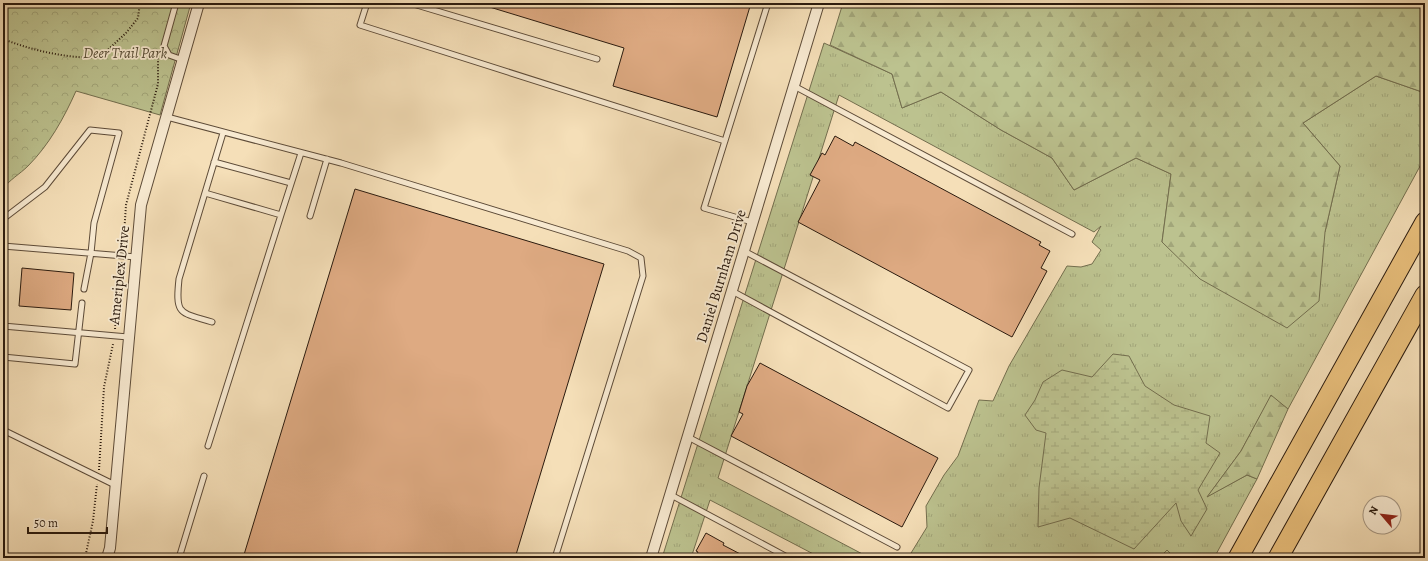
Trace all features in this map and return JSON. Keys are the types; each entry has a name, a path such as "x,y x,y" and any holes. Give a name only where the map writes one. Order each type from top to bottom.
{"highway":[{"path":"1238,558 1425,222"},
{"path":"1278,558 1425,295"}],"street":[{"name":"Ameriplex Drive","path":"107,558 110,548 141,205 199,3"},
{"name":"Daniel Burnham Drive","path":"651,558 819,3"}],"lane":[{"path":"176,3 164,46 168,55 183,60"},
{"path":"367,3 360,25 725,141"},
{"path":"410,3 597,60"},
{"path":"752,222 704,208 768,3"},
{"path":"794,86 1072,234"},
{"path":"166,117 327,159 628,251 641,258 643,276 556,558"},
{"path":"3,222 4,219 45,187 90,130 119,133 94,222 91,254 84,289"},
{"path":"212,322 183,313 178,306 179,280 223,133"},
{"path":"208,446 301,152"},
{"path":"310,216 327,159"},
{"path":"214,162 291,183"},
{"path":"205,193 281,215"},
{"path":"3,246 136,257"},
{"path":"732,291 948,408 969,370 744,251"},
{"path":"3,358 75,364 82,303"},
{"path":"3,326 128,337"},
{"path":"3,430 115,485"},
{"path":"688,437 896,547"},
{"path":"179,558 204,476"},
{"path":"671,495 789,558"}],"path":[{"path":"3,39 31,50 82,58 99,58 126,33 138,18 140,3"}],"green space":[{"name":"Deer Trail Park","path":"3,3 191,3 160,115 76,91 61,121 43,149 28,166 3,189"},
{"path":"843,3 1425,3 1425,93 1376,76 1303,123 1340,166 1325,232 1319,301 1287,328 1200,279 1162,242 1171,174 1136,158 1074,190 1052,158 1001,130 941,92 902,108 892,74 830,45"},
{"path":"824,43 892,74 902,108 941,92 1001,130 1052,158 1074,190 1136,158 1171,174 1162,242 1325,232 1340,166 1303,123 1376,76 1425,93 1425,157 1288,409 1271,396 1241,451 1208,496 1247,475 1257,479 1214,558 1175,558 1167,550 1159,558 908,558 927,527 926,506 944,475 958,456 979,400 993,401 1009,366 1067,266 1081,267 1092,264 1101,250 1092,242 1101,226 1094,232 839,95 718,478 870,558 821,558 710,500 691,558 662,558"},
{"path":"1113,354 1129,356 1145,386 1174,405 1210,416 1206,443 1220,453 1198,490 1207,509 1191,536 1181,521 1176,503 1134,549 1070,518 1038,527 1039,488 1046,433 1036,430 1025,415 1035,400 1043,382 1062,370 1092,377"},
{"path":"1271,395 1288,409 1257,479 1247,475 1207,497 1241,451"},
{"path":"1167,550 1175,558 1159,558"}],"building":[{"path":"484,3 751,3 717,117 613,86 624,48 483,5"},
{"path":"835,136 853,146 855,142 1041,242 1039,245 1050,251 1041,268 1047,271 1012,337 798,222 820,180 810,175 822,153 825,155"},
{"path":"355,189 604,264 515,558 243,558"},
{"path":"22,268 74,273 71,310 19,306"},
{"path":"760,363 938,458 902,527 731,436 743,414 739,412 747,386"},
{"path":"706,533 724,543 723,545 748,558 695,558 698,552 696,551"}]}
